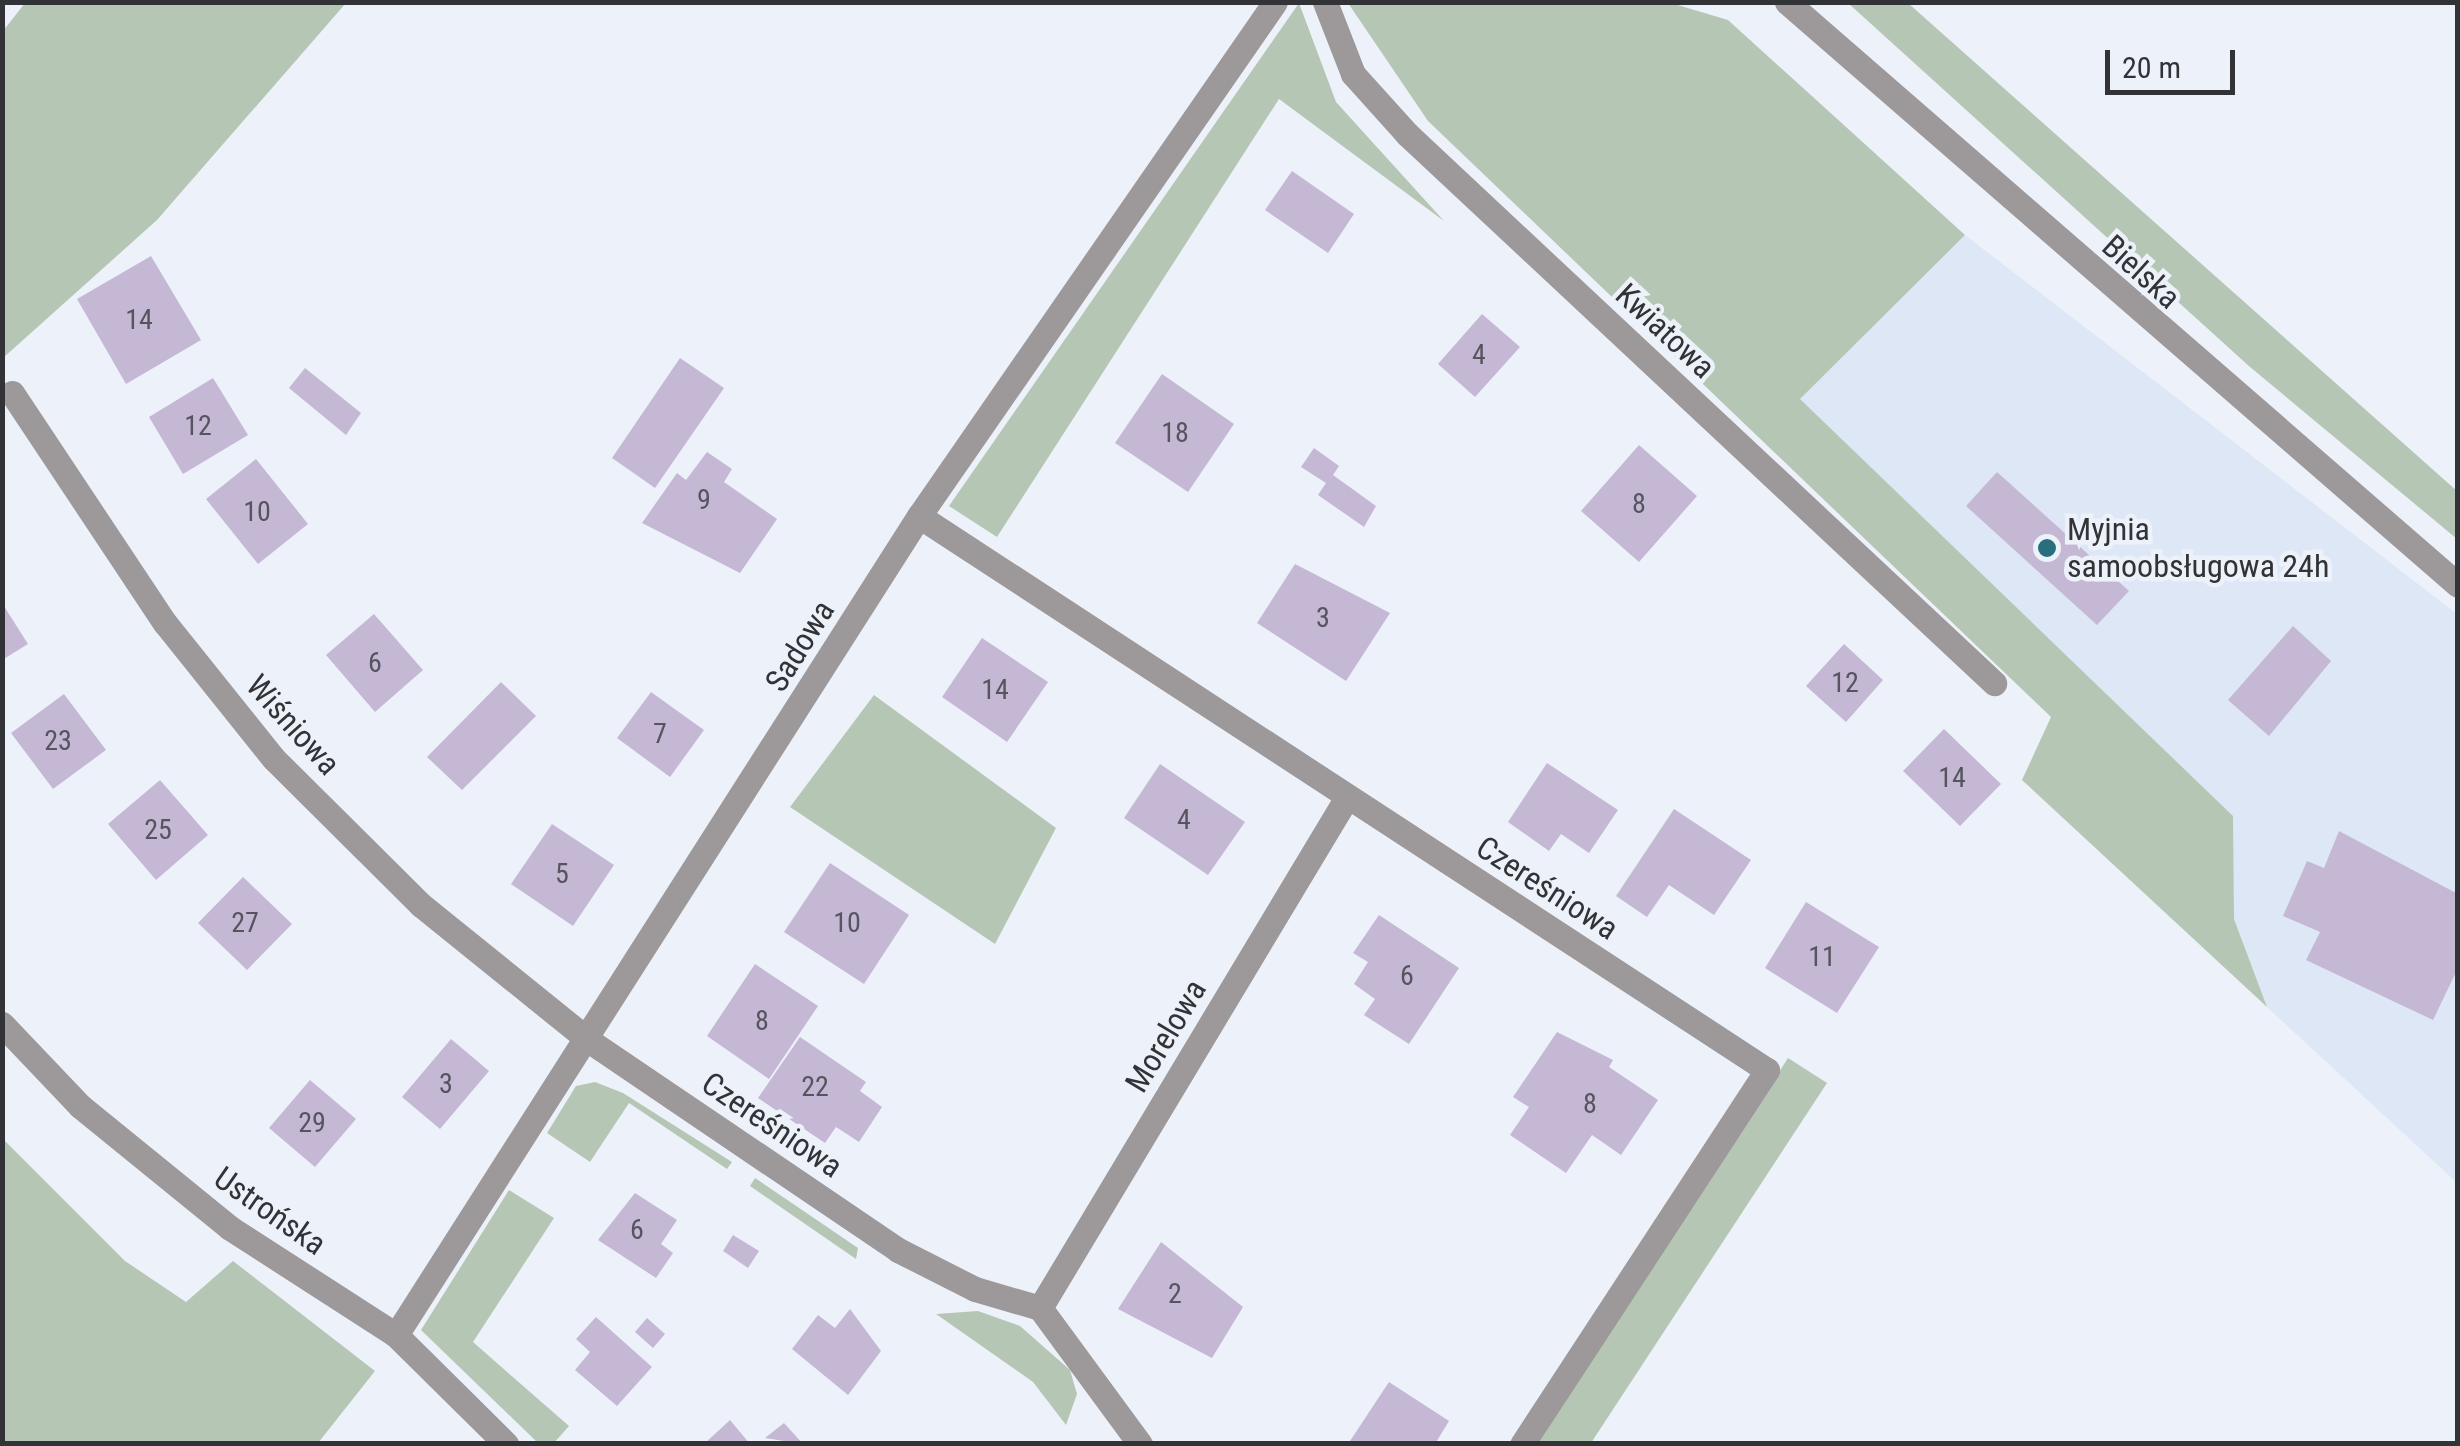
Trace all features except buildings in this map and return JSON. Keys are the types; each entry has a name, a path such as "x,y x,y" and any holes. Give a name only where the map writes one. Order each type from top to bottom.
{"street":[{"name":"Sadowa","path":"396,1335 591,1042 919,516 1275,2"},
{"name":"Kwiatowa","path":"1325,2 1352,74 1407,134 1994,683"},
{"name":"Bielska","path":"1787,2 2458,584"},
{"name":"Wiśniowa","path":"12,393 164,623 274,759 421,905 591,1042"},
{"name":"Czereśniowa","path":"919,516 1767,1070 1522,1444"},
{"name":"Morelowa","path":"1040,1308 1347,797"},
{"name":"Ustrońska","path":"2,1024 80,1106 230,1228 396,1335 506,1444"},
{"name":"Czereśniowa","path":"591,1042 898,1250 975,1289 1040,1308"},
{"path":"1040,1308 1140,1444"}],"shaded area":[{"path":"1965,235 2457,614 2457,1183 2267,1007 2234,919 2232,815 1799,399"}],"green space":[{"path":"25,3 346,3 157,220 3,358 3,31"},
{"path":"1299,3 1336,102 1444,221 1279,99 997,537 949,506"},
{"path":"1348,3 1671,3 1728,20 1965,235 1800,399 2233,816 2234,919 2267,1007 2022,780 2051,717 1428,121"},
{"path":"1848,3 1908,3 2457,491 2457,539 2250,367"},
{"path":"874,695 1056,828 995,944 790,807"},
{"path":"1788,1058 1827,1083 1591,1443 1538,1444"},
{"path":"595,1082 623,1093 732,1162 727,1169 629,1103 590,1162 547,1133 576,1086"},
{"path":"2,1138 125,1261 186,1302 233,1261 375,1371 318,1443 3,1443"},
{"path":"755,1178 858,1248 856,1259 750,1186"},
{"path":"509,1190 554,1218 473,1342 569,1426 554,1443 538,1443 421,1330"},
{"path":"978,1311 1020,1326 1070,1370 1077,1394 1066,1425 1033,1382 936,1314"}],"place":[{"name":"Myjnia samoobsługowa 24h","path":"2047,548"}]}
